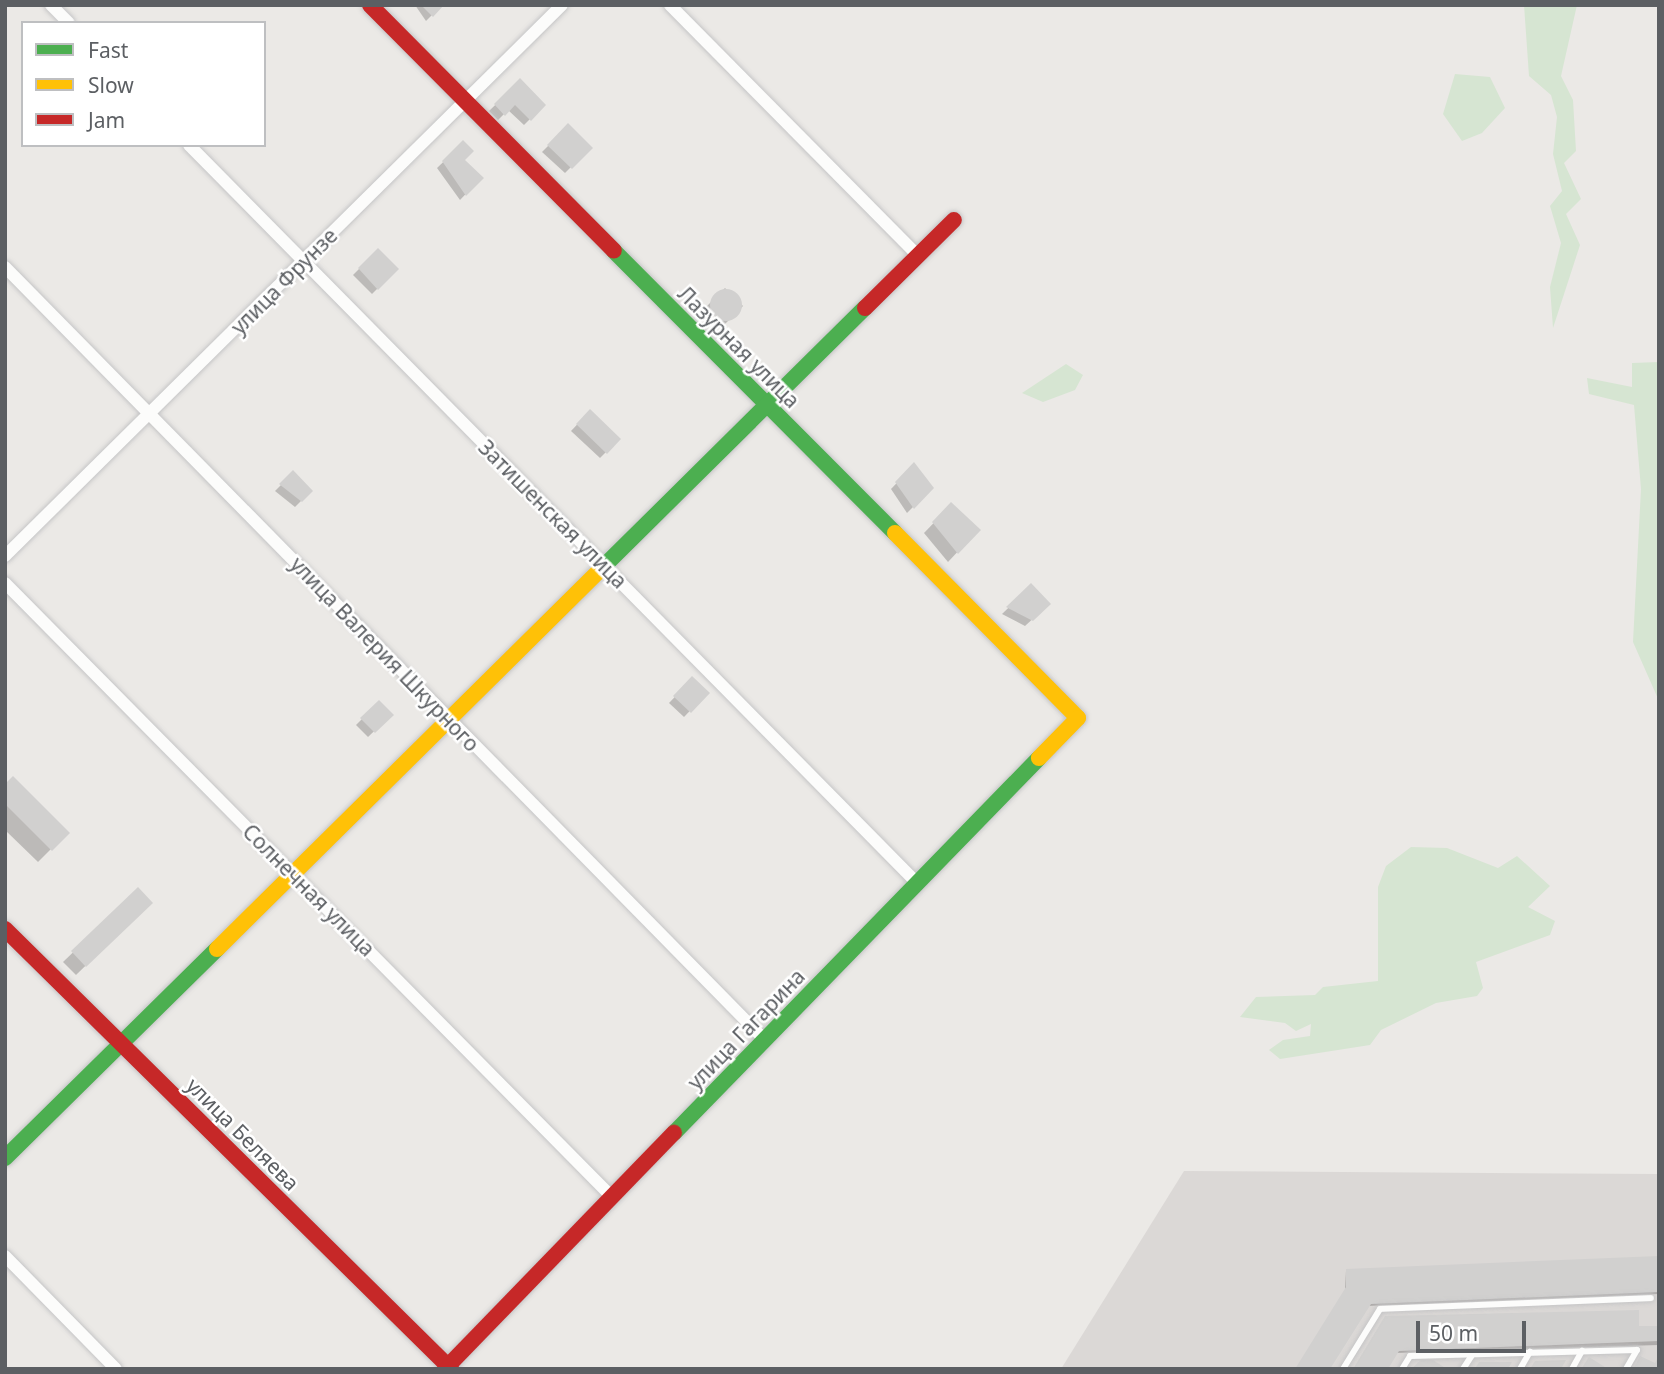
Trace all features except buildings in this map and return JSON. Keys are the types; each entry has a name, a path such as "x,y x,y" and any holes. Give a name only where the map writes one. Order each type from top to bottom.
{"street":[{"path":"51,5 67,21"},
{"name":"Лазурная улица","path":"370,5 1078,718"},
{"name":"улица Фрунзе","path":"5,556 562,5"},
{"path":"670,5 918,256"},
{"name":"Затишенская улица","path":"191,147 917,883"},
{"path":"5,1158 769,407 954,220"},
{"name":"улица Валерия Шкурного","path":"5,267 765,1040"},
{"name":"Солнечная улица","path":"5,583 612,1197"},
{"name":"улица Гагарина","path":"448,1368 1078,718"},
{"name":"улица Беляева","path":"5,929 448,1368"},
{"path":"5,1256 116,1369"}],"lane":[{"path":"1343,1369 1380,1309 1651,1298"},
{"path":"1402,1369 1410,1356 1637,1350 1626,1369"},
{"path":"1572,1369 1582,1351"},
{"path":"1520,1369 1530,1352"},
{"path":"1463,1369 1472,1355"}],"shaded area":[{"path":"1184,1171 1659,1174 1659,1369 1061,1369"}],"green space":[{"path":"1524,5 1577,5 1561,76 1573,100 1576,151 1564,163 1581,199 1566,214 1580,245 1553,328 1550,287 1561,243 1550,206 1562,191 1553,154 1557,117 1551,95 1529,76"},
{"path":"1455,74 1490,77 1505,108 1482,133 1462,141 1443,114"},
{"path":"1659,362 1659,701 1633,642 1641,489 1634,405 1589,394 1587,378 1632,387 1632,363"},
{"path":"1066,364 1083,375 1075,390 1043,402 1022,393"},
{"path":"1411,847 1447,848 1498,868 1517,856 1550,886 1528,907 1555,921 1550,935 1476,962 1483,988 1477,996 1436,1003 1381,1030 1370,1045 1280,1059 1269,1050 1283,1040 1310,1036 1311,1024 1296,1031 1285,1023 1240,1017 1256,997 1315,995 1323,987 1378,981 1378,887 1386,866"}],"traffic: fast":[{"path":"614,251 895,533"},
{"path":"601,569 865,308"},
{"path":"674,1133 1039,758"},
{"path":"5,1158 217,949"}],"traffic: slow":[{"path":"895,533 1078,718 1039,758"},
{"path":"217,949 601,569"}],"traffic: jam":[{"path":"370,5 614,251"},
{"path":"865,308 954,220"},
{"path":"5,929 451,1369"},
{"path":"445,1369 674,1133"}]}
